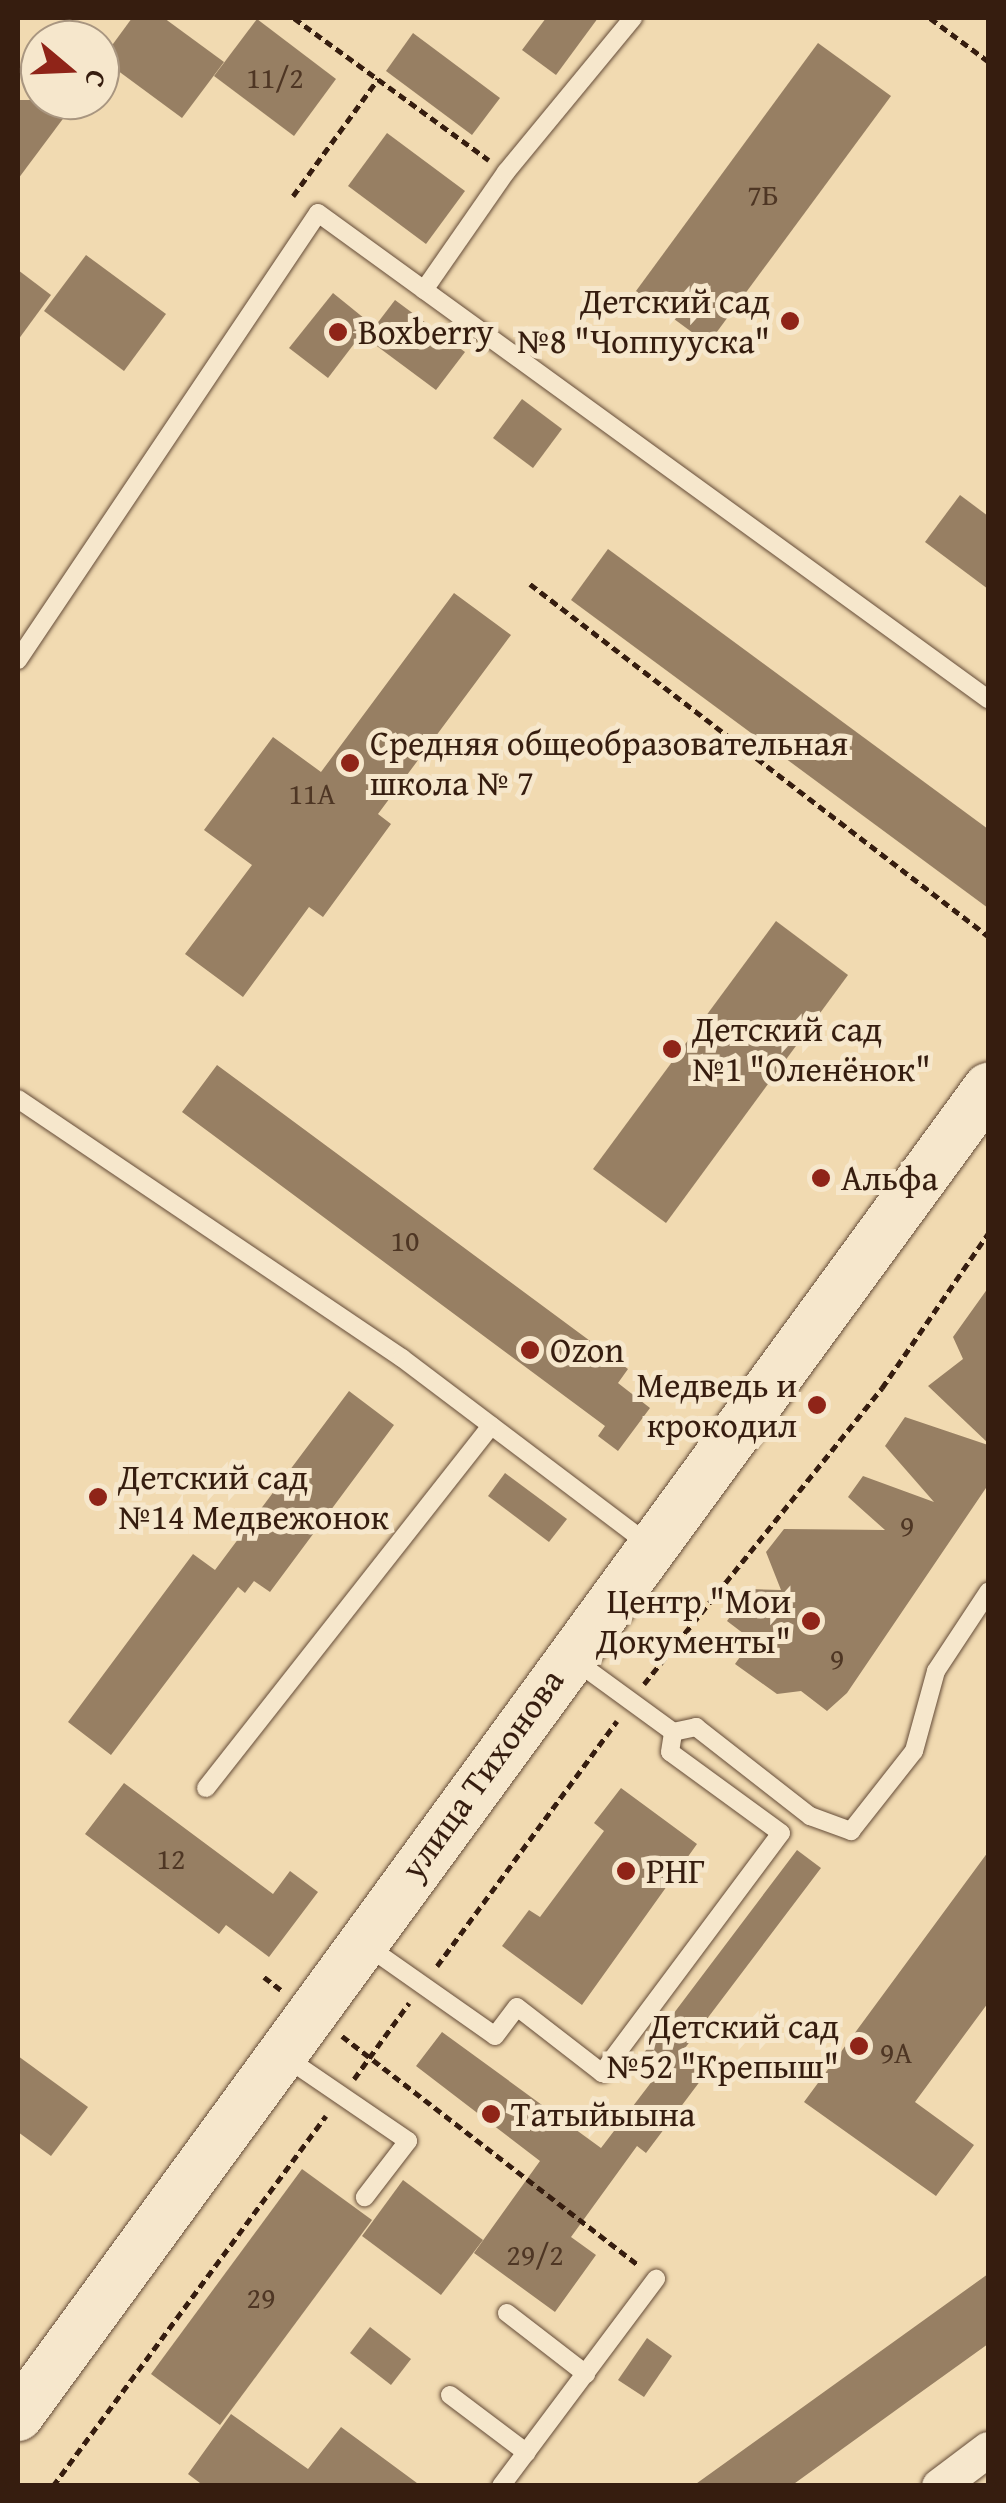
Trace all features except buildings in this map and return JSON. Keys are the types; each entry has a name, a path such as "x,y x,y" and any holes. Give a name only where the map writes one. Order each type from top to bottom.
{"main road":[{"name":"улица Тихонова","path":"18,2416 649,1545 988,1088"}],"street":[{"path":"940,2486 988,2448"}],"lane":[{"path":"424,290 506,172 633,18"},
{"path":"18,660 318,213 988,699"},
{"path":"18,1099 491,1426 649,1545"},
{"path":"206,1788 491,1426"},
{"path":"673,1732 696,1726 810,1816 852,1832 914,1751 936,1671 988,1592"},
{"path":"568,1656 673,1732"},
{"path":"361,1942 495,2036 517,2007 602,2074 782,1833 670,1752 673,1732"},
{"path":"280,2054 408,2141 365,2198"},
{"path":"501,2486 656,2279"},
{"path":"507,2313 586,2374"},
{"path":"450,2395 526,2453"}],"path":[{"path":"294,18 506,172"},
{"path":"930,18 988,61"},
{"path":"293,196 378,79"},
{"path":"530,584 988,936"},
{"path":"53,2486 632,1699 882,1388 988,1234"},
{"path":"264,1978 656,2279"}],"place":[{"name":"Детский сад №8 \"Чоппууска\"","path":"790,321"},
{"name":"Boxberry","path":"338,332"},
{"name":"Cредняя общеобразовательная школа № 7","path":"350,763"},
{"name":"Детский сад №1 \"Оленёнок\"","path":"672,1049"},
{"name":"Альфа","path":"821,1178"},
{"name":"Ozon","path":"530,1350"},
{"name":"Медведь и крокодил","path":"817,1405"},
{"name":"Детский сад №14 Медвежонок","path":"98,1497"},
{"name":"Центр \"Мои Документы\"","path":"811,1621"},
{"name":"РНГ","path":"626,1871"},
{"name":"Детский сад №52 \"Крепыш\"","path":"859,2046"},
{"name":"Татыйыына","path":"491,2114"}]}
